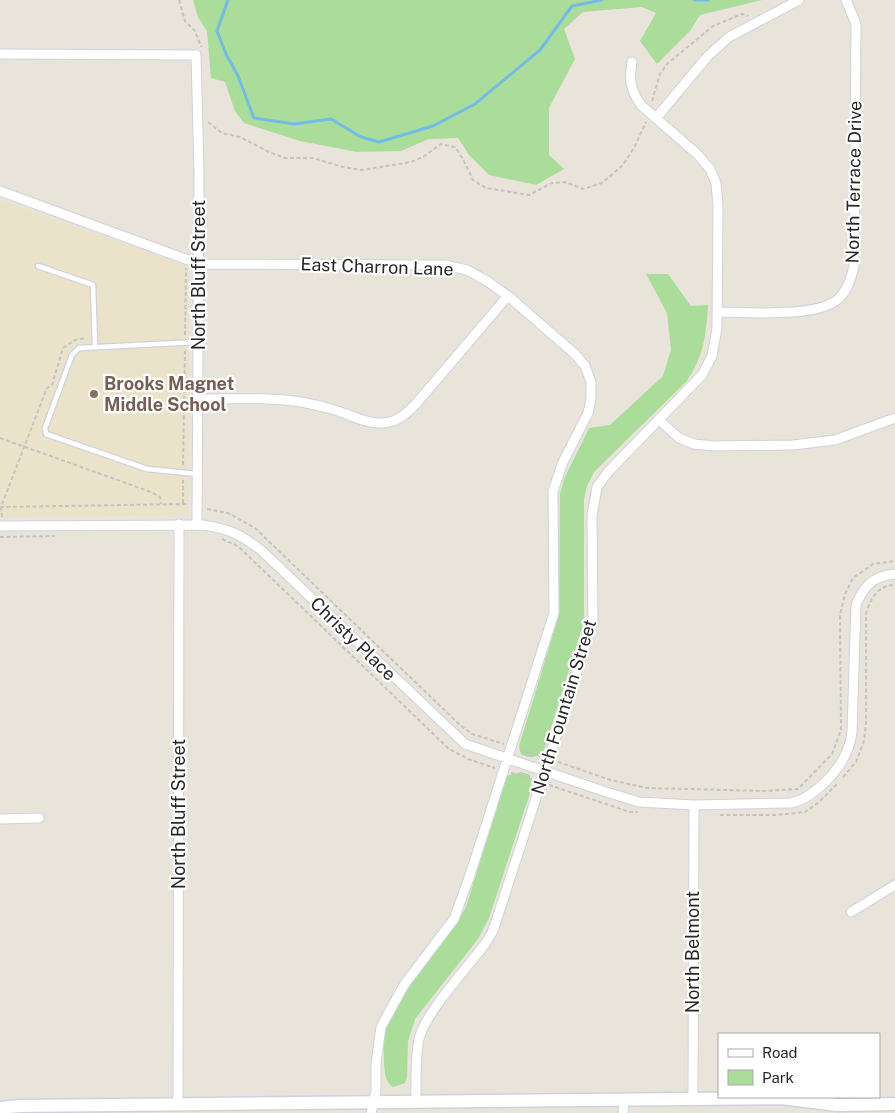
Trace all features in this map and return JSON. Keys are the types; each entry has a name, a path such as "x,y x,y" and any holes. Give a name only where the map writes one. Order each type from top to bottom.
{"street":[{"path":"652,119 708,57 729,37 799,0"},
{"name":"North Terrace Drive","path":"718,312 807,312 823,308 838,300 848,286 854,266 856,24 846,0"},
{"path":"0,54 196,55"},
{"name":"North Bluff Street","path":"196,55 199,171 197,524"},
{"name":"North Fountain Street","path":"416,1101 416,1056 420,1038 429,1017 493,931 593,622 592,516 597,487 608,472 702,375 712,356 718,328 718,206 716,184 710,169 698,154 652,119 634,95 630,79 632,62"},
{"name":"East Charron Lane","path":"0,191 199,264 445,265 467,270 508,296 575,354 585,366 592,382 588,412 562,462 553,491 554,613 511,746"},
{"path":"198,399 260,399 302,402 335,410 366,421 392,422 403,417 416,405 508,296"},
{"path":"658,420 679,438 694,444 724,446 793,445 835,440 895,418"},
{"name":"Christy Place","path":"1,521 197,524 221,527 241,535 262,551 465,744 639,802 694,805 791,804 810,796 836,770 847,751 852,732 856,605 861,591 880,577 895,574"},
{"name":"North Bluff Street","path":"178,1104 179,524"},
{"path":"372,1108 381,1027 404,985 454,919 511,746"},
{"name":"North Belmont","path":"692,1098 694,805"},
{"path":"0,819 39,818"},
{"path":"851,912 895,885"},
{"path":"0,1108 149,1108 178,1104 372,1108 416,1101 692,1098 781,1098 811,1100 837,1105 895,1104"},
{"path":"623,1113 624,1099"}],"lane":[{"path":"38,266 93,285 96,346"},
{"path":"197,474 147,469 46,434 46,428 51,409 72,355 79,348 198,342"}],"path":[{"path":"180,0 185,21 195,31 201,46 196,55"},
{"path":"651,104 660,74 667,64 713,26 742,14 762,19"},
{"path":"206,120 222,133 240,137 285,158 312,158 343,167 362,170 411,162 423,157 441,144 455,147 473,180 486,188 529,195 552,183 565,182 583,189 602,183 622,166 652,119"},
{"path":"182,503 186,268"},
{"path":"1,521 1,507 46,388 52,385 63,348 75,340 86,338"},
{"path":"0,438 151,492 160,497 161,504"},
{"path":"1,507 182,503 228,513 255,528 472,734 611,780 647,788 764,791 798,789 832,754 841,730 840,615 845,594 853,578 873,564 895,561"},
{"path":"0,537 56,536"},
{"path":"217,537 238,546 449,750 468,760 630,812 640,812"},
{"path":"712,815 776,815 805,812 833,789 856,762 864,741 866,722 866,613 871,600 878,590 888,586 895,586"}],"shaded area":[{"name":"Brooks Magnet Middle School","path":"0,200 184,265 189,272 188,506 186,512 181,515 0,518"}],"green space":[{"path":"193,0 762,0 700,15 690,31 657,64 640,41 656,13 642,7 583,12 564,29 575,59 549,108 549,155 564,169 536,185 489,175 469,155 458,138 429,139 401,151 357,152 300,141 244,123 235,111 225,82 211,78 207,31 198,17"},
{"path":"646,274 668,274 691,306 708,305 701,354 687,381 594,472 587,486 584,499 584,622 544,750 536,756 528,757 521,754 519,746 559,615 560,494 564,479 589,428 610,425 663,376 671,350 667,313"},
{"path":"521,772 530,775 530,793 489,918 478,939 415,1019 408,1041 407,1077 405,1083 393,1087 387,1080 384,1067 384,1040 387,1026 406,992 466,907 507,776"}],"waterway":[{"path":"228,0 217,31 226,54 238,76 254,118 294,124 331,119 361,137 379,142 433,126 475,104 540,50 572,6 602,0"},
{"path":"694,0 708,0"}],"place":[{"name":"Brooks Magnet Middle School","path":"94,394"}]}
